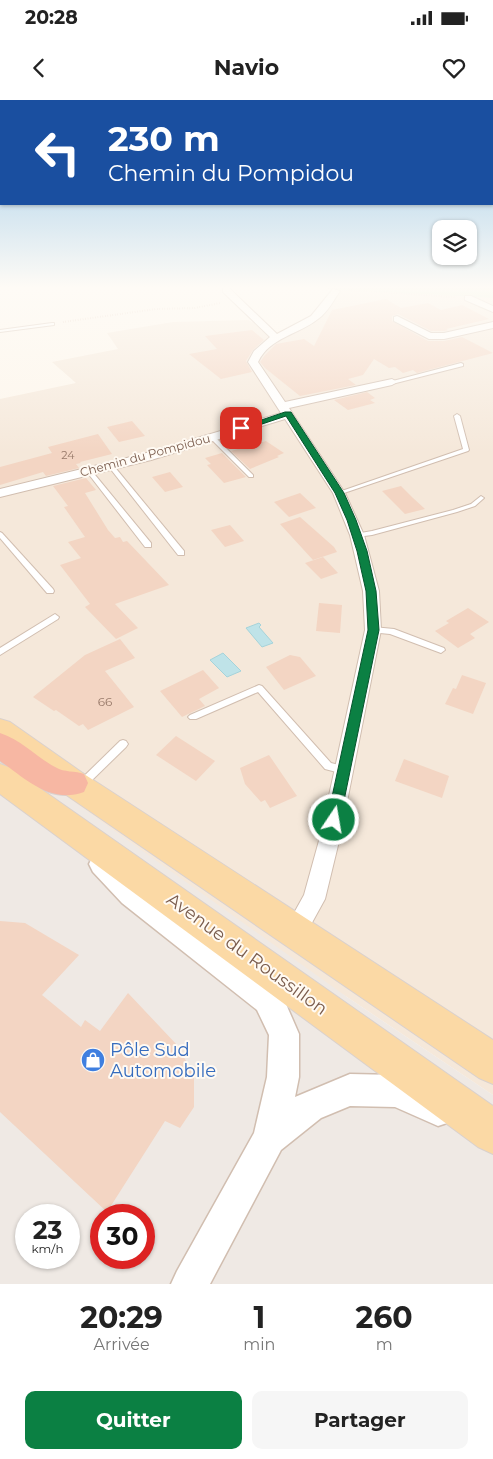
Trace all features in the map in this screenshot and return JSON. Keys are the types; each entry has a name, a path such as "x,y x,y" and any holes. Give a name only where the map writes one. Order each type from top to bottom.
{"highway":[{"path":"0,745 53,782 76,785"}],"main road":[{"path":"0,730 76,785 493,1064"},
{"name":"Avenue du Roussillon","path":"0,777 493,1134"}],"street":[{"path":"268,342 256,354 253,362 339,493 358,535 371,591 374,630 330,837 314,900 295,931"},
{"name":"Chemin du Pompidou","path":"0,493 111,466 212,437 285,410 392,382"},
{"path":"62,821 131,894 268,999 284,1034 284,1077 269,1138 190,1284"},
{"path":"269,1138 310,1106 350,1090 396,1091 493,1134"}],"lane":[{"path":"392,382 461,365"},
{"path":"339,493 466,450 457,416"},
{"path":"212,437 251,476"},
{"path":"111,466 181,553"},
{"path":"89,471 148,544"},
{"path":"358,535 455,511 473,505 481,498"},
{"path":"0,534 50,591"},
{"path":"0,652 55,617"},
{"path":"374,630 391,632 441,650"},
{"path":"193,717 259,688 328,766 344,770"},
{"path":"76,785 122,744"}],"shaded area":[{"path":"113,342 493,342 493,1095 347,997 0,791 0,399 76,383 52,362 118,349"},
{"path":"28,769 347,997 493,1095 493,1284 0,1284 0,791"}],"water":[{"path":"259,623 261,625 259,627 273,643 262,647 246,628"},
{"path":"223,653 241,671 227,677 210,660"}],"building":[{"path":"211,342 262,342 253,350 246,361 252,372 221,379 189,354 217,349"},
{"path":"309,342 314,346 316,342 472,342 493,353 417,373 413,370 403,373 395,367 389,368 374,359 363,375 348,379 356,385 300,396 260,362 276,344"},
{"path":"367,392 375,398 370,400 375,403 348,410 334,400"},
{"path":"132,421 145,436 119,442 107,427"},
{"path":"98,434 112,454 80,462 76,464 79,468 46,476 43,472 0,485 0,467 52,453 48,447"},
{"path":"266,441 284,453 250,469 231,451"},
{"path":"222,453 246,477 224,483 207,465 211,464 205,458"},
{"path":"170,472 183,487 165,492 152,477"},
{"path":"86,478 96,490 85,493 108,530 115,538 120,537 123,542 127,541 169,585 115,604 138,628 116,639 85,607 90,604 60,565 81,558 68,542 85,537 64,507 68,506 53,486"},
{"path":"401,486 425,509 405,514 382,491"},
{"path":"300,493 316,508 289,517 274,502"},
{"path":"300,517 334,547 337,552 313,560 280,524"},
{"path":"230,525 244,541 225,547 211,530"},
{"path":"323,557 338,573 321,579 305,563"},
{"path":"319,603 342,605 340,633 316,631"},
{"path":"468,608 489,622 470,634 475,638 458,648 435,631 449,623 446,621"},
{"path":"120,639 135,658 105,671 134,707 88,730 83,724 79,726 33,697 85,655"},
{"path":"290,655 300,657 316,676 284,690 266,667"},
{"path":"203,670 219,688 199,699 205,706 182,717 160,691"},
{"path":"462,675 486,683 473,714 445,704 453,688 456,689"},
{"path":"176,736 215,761 196,781 156,755"},
{"path":"269,755 297,796 270,808 265,800 261,802 245,784 240,768"},
{"path":"404,759 449,776 442,798 395,781"},
{"name":"Pôle Sud Automobile","path":"0,921 25,923 79,955 42,995 81,1027 85,1020 100,1031 128,993 177,1045 194,1075 194,1107 180,1128 165,1121 112,1204 98,1204 0,1112"}],"place":[{"name":"Pôle Sud Automobile","path":"93,1060"}],"route":[{"path":"241,428 288,414 339,493 358,535 362,551 371,591 374,630 334,820"}]}
